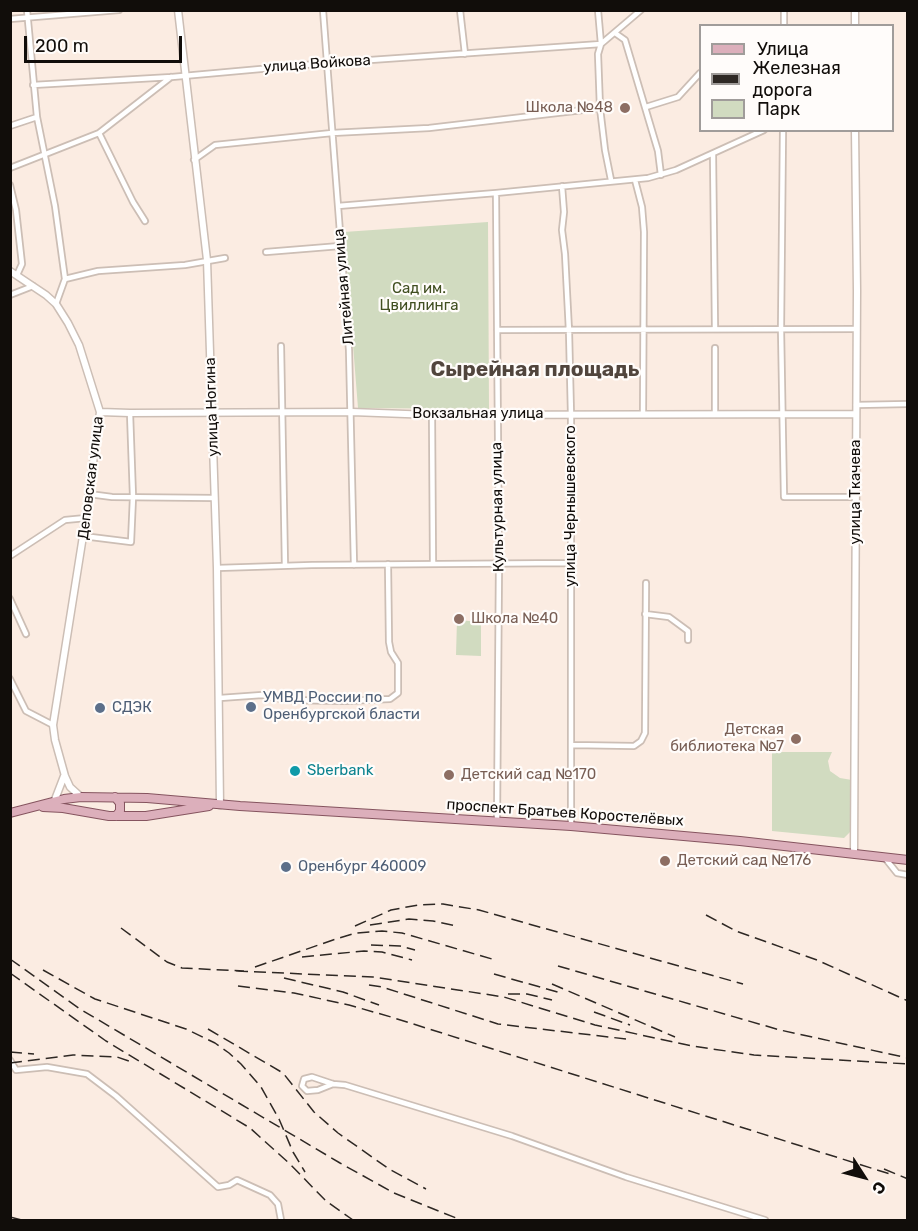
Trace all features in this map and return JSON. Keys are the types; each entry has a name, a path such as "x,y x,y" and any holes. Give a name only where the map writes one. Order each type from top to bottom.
{"main road":[{"name":"проспект Братьев Коростелёвых","path":"10,813 81,797 147,798 709,837 908,860"},
{"path":"115,797 120,803 120,811 116,816"},
{"path":"146,816 142,811 142,804 147,798"},
{"name":"проспект Братьев Коростелёвых","path":"35,807 63,808 116,816 146,816 220,804"}],"street":[{"path":"10,270 56,304 64,279 54,206 37,117 27,10"},
{"path":"10,19 119,10"},
{"name":"улица Ногина","path":"178,10 207,260 217,568 220,804"},
{"name":"Литейная улица","path":"323,10 340,246 343,258 352,412 354,565"},
{"path":"460,10 465,54"},
{"path":"598,10 601,44 598,54 600,108 611,180"},
{"path":"601,44 641,10"},
{"path":"615,33 625,40 658,151 661,175"},
{"name":"улица Войкова","path":"33,85 172,77 327,63 601,44"},
{"path":"646,107 678,97 699,75"},
{"path":"10,168 99,133 172,77"},
{"path":"194,160 214,145 332,133 429,128 600,108"},
{"path":"10,126 37,117"},
{"path":"338,206 496,193 611,180 635,180 661,175 760,132"},
{"path":"783,132 781,328 784,497 856,497"},
{"name":"улица Ткачева","path":"854,854 857,329 855,132"},
{"path":"99,133 133,202 145,221"},
{"path":"713,154 715,328"},
{"path":"635,180 642,207 644,232 643,414"},
{"path":"10,186 16,210 22,264 17,275"},
{"name":"улица Чернышевского","path":"562,186 571,415 571,826"},
{"name":"Культурная улица","path":"496,193 499,562 497,822"},
{"path":"266,252 340,246"},
{"path":"64,279 98,271 185,265 225,258"},
{"path":"10,295 34,286"},
{"name":"Деповская улица","path":"56,304 79,345 100,412 86,518 53,725 65,776 70,787 81,797"},
{"path":"497,330 857,329"},
{"path":"281,346 285,566"},
{"path":"715,348 715,414"},
{"path":"856,405 908,404"},
{"name":"Вокзальная улица","path":"100,412 352,412 432,415 496,413 856,414"},
{"path":"83,536 131,542 133,497 130,413"},
{"path":"432,415 433,564"},
{"path":"89,494 215,498"},
{"path":"10,556 65,520 86,518"},
{"path":"217,568 499,562 571,563"},
{"path":"220,698 262,695 306,701 390,699 398,693 398,663 391,652 389,642 388,564"},
{"path":"572,745 634,746 645,733 645,583"},
{"path":"10,599 26,634"},
{"path":"645,614 669,617 688,631 688,640"},
{"path":"10,679 26,711 53,725"},
{"path":"54,802 65,776"},
{"path":"885,858 897,873 908,875"},
{"path":"10,1060 16,1070 47,1067 87,1074 116,1096 218,1187 229,1185 237,1180 270,1195 278,1204 280,1221"},
{"path":"333,1084 318,1090 307,1091 302,1086 304,1079 312,1077 333,1084 345,1085 512,1136 626,1177 765,1221"}],"green space":[{"name":"Сад им. Цвиллинга","path":"488,222 489,409 358,408 344,232"},
{"path":"457,620 481,622 481,656 456,655"},
{"path":"772,752 832,752 828,761 830,771 840,778 852,780 851,831 844,838 772,831"}],"railway":[{"path":"355,926 391,910 418,905 443,904 479,910 743,984"},
{"path":"706,915 736,931 817,960 908,1001"},
{"path":"370,925 409,919 456,926"},
{"path":"121,928 167,962 182,968 244,971"},
{"path":"255,967 356,933 382,931 402,933 492,959"},
{"path":"371,945 400,946 415,950"},
{"path":"302,957 364,951 382,952 412,960"},
{"path":"10,959 80,1009 340,1163 394,1193 461,1220"},
{"path":"558,966 780,1030 908,1058"},
{"path":"43,970 95,999 186,1029 215,1043 229,1053 261,1087 305,1172"},
{"path":"236,971 373,977 504,997 595,1025 692,1046 754,1055 908,1064"},
{"path":"10,973 106,1041 250,1128 326,1201 353,1220"},
{"path":"494,974 561,993"},
{"path":"284,978 343,992 379,1005"},
{"path":"552,984 675,1037"},
{"path":"369,985 382,987 498,1024 626,1039"},
{"path":"238,986 294,993 391,1017 890,1174"},
{"path":"508,994 527,994 552,1000"},
{"path":"594,1012 630,1025"},
{"path":"208,1029 283,1073 314,1112 338,1133 389,1169 426,1189"},
{"path":"10,1052 34,1054"},
{"path":"10,1063 73,1055 117,1057 132,1062"},
{"path":"884,1169 908,1179"},
{"path":"10,1217 22,1220"}],"place":[{"name":"Школа №48","path":"625,108"},
{"name":"Школа №40","path":"459,619"},
{"name":"УМВД России по Оренбургской бласти","path":"251,707"},
{"name":"СДЭК","path":"100,708"},
{"name":"Детская библиотека №7","path":"796,739"},
{"name":"Sberbank","path":"295,771"},
{"name":"Детский сад №170","path":"449,775"},
{"name":"Детский сад №176","path":"665,861"},
{"name":"Оренбург 460009","path":"286,867"}],"district":[{"name":"Сырейная площадь","path":"535,370"}]}
